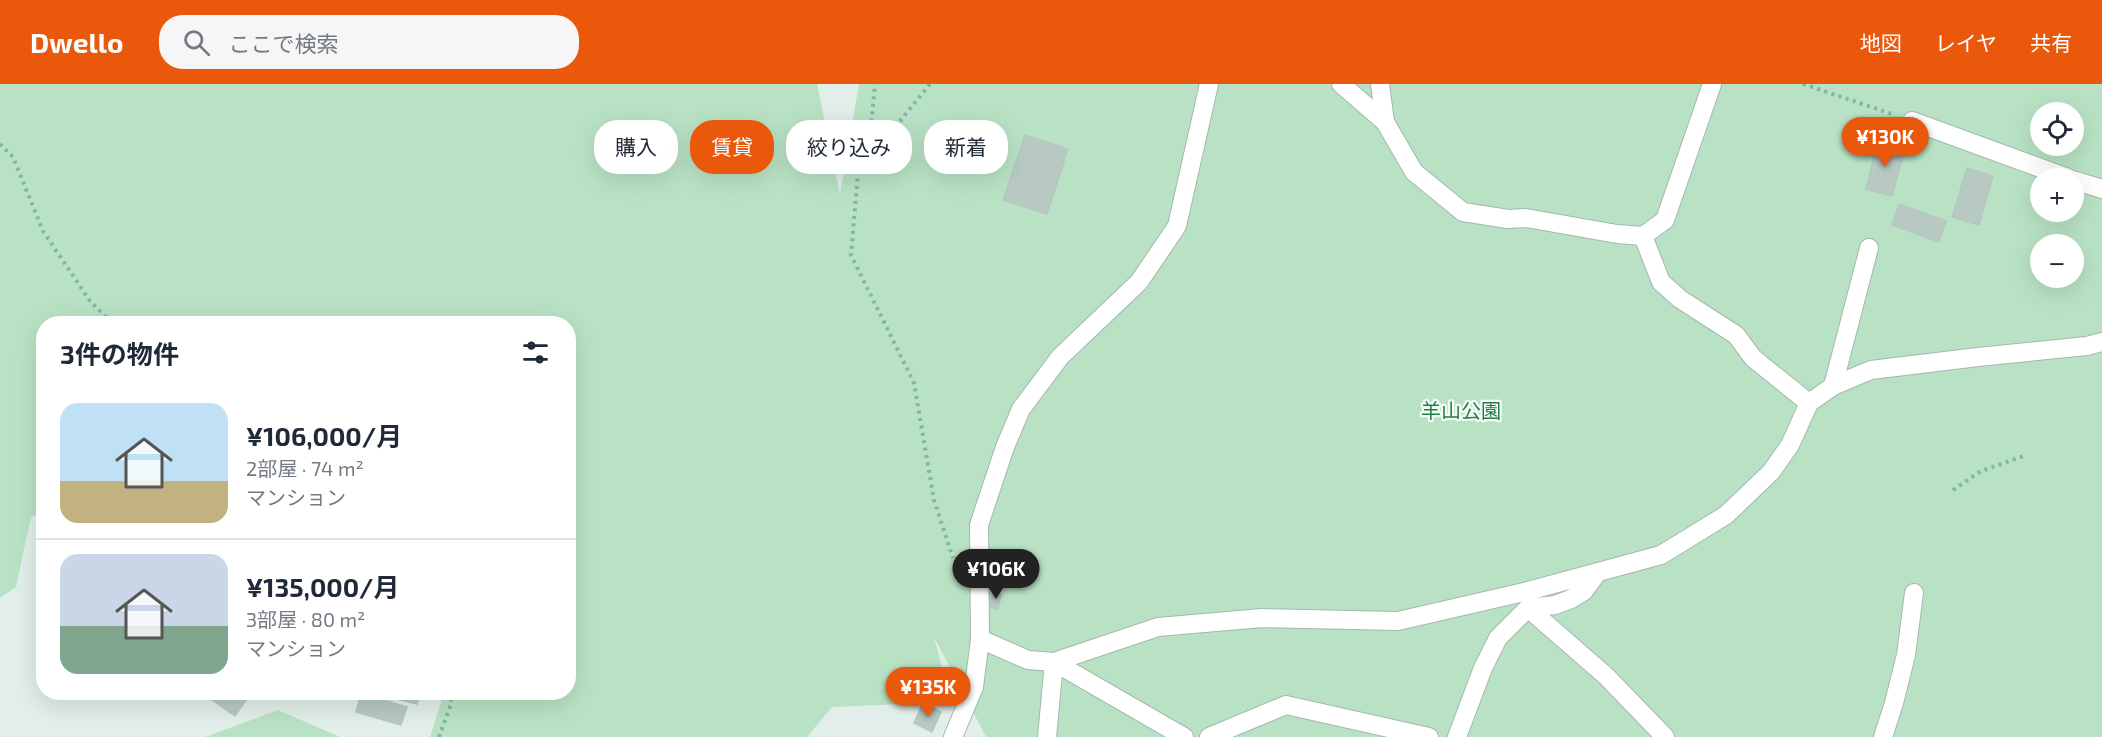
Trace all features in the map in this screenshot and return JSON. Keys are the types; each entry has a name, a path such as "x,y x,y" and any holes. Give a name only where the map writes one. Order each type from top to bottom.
{"street":[{"path":"953,737 974,687 980,639 979,525 1005,447 1020,409 1060,357 1139,282 1177,226 1209,84"},
{"path":"1341,84 1385,122 1414,172 1462,212 1508,219 1527,218 1617,234 1642,236 1665,220 1713,84"},
{"path":"1380,84 1385,122"},
{"path":"1912,121 2041,168"},
{"path":"2084,183 2102,189"},
{"path":"1642,236 1661,282 1680,299 1736,335 1753,358 1809,403"},
{"path":"1833,386 1869,248"},
{"path":"980,639 1029,660 1054,662 1158,627 1262,618 1398,621 1524,592 1661,555 1726,515 1771,472 1790,445 1809,403 1833,386 1871,370 2087,346 2102,342"},
{"path":"1456,737 1483,668 1498,638 1528,608 1555,605 1571,599 1584,591 1598,572"},
{"path":"1882,737 1894,703 1906,655 1914,593"},
{"path":"1528,608 1606,676 1665,737"},
{"path":"1047,737 1054,662"},
{"path":"1054,662 1184,737"},
{"path":"1209,737 1286,705 1429,737"}],"path":[{"path":"872,120 875,84"},
{"path":"901,120 930,84"},
{"path":"1803,84 1912,121"},
{"path":"0,144 13,157 43,231 90,301 105,316"},
{"path":"858,174 851,255 914,383 934,500 955,564"},
{"path":"1953,489 1981,471 2024,456"},
{"path":"438,737 451,700"}],"green space":[{"name":"羊山公園","path":"0,84 817,84 825,120 786,120 786,174 836,174 840,194 843,174 912,174 912,120 853,120 859,84 2102,84 2102,737 986,737 934,637 951,702 832,707 807,737 430,737 442,700 576,700 576,316 36,316 36,516 31,517 16,587 0,598"},
{"path":"278,710 340,737 205,737"}],"building":[{"path":"1025,135 1068,149 1047,214 1003,200"},
{"path":"1878,141 1905,148 1892,196 1866,189"},
{"path":"1967,168 1993,176 1979,225 1952,217"},
{"path":"1899,204 1946,221 1939,242 1892,225"},
{"path":"993,592 1001,594 998,609 990,607"},
{"path":"212,700 246,700 235,716"},
{"path":"359,700 384,700 407,707 401,725 356,712"},
{"path":"401,700 418,700 417,704"},
{"path":"923,703 941,712 932,732 914,723"}]}
